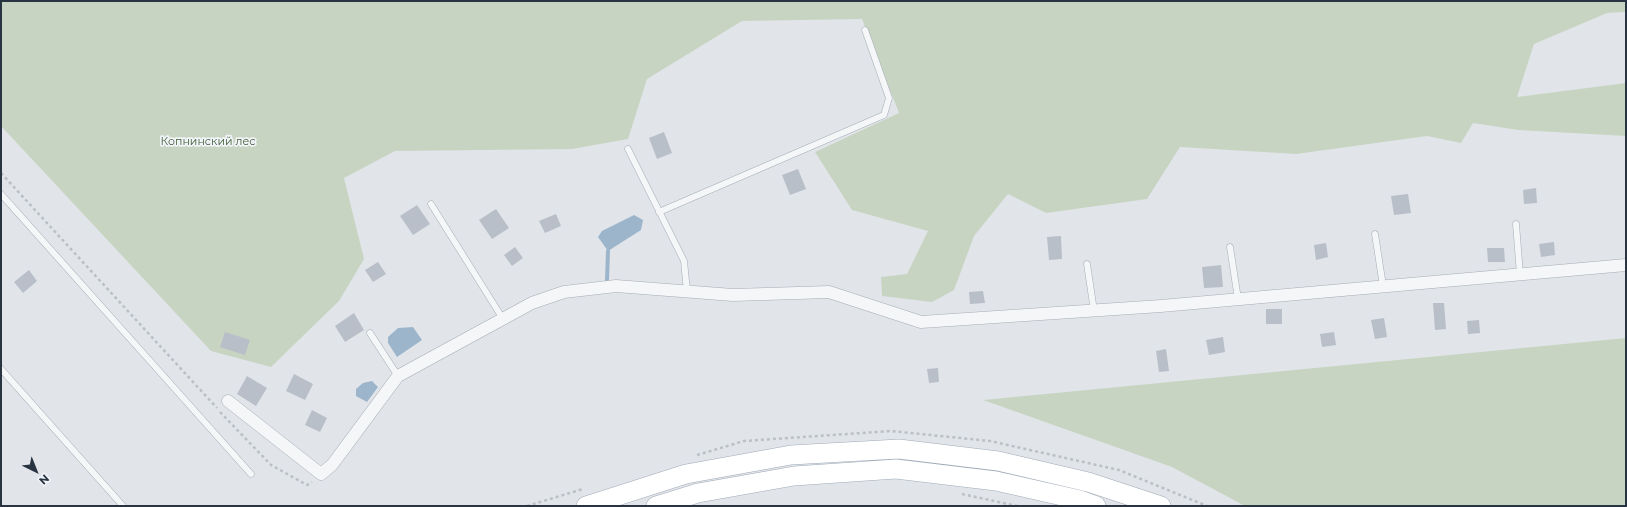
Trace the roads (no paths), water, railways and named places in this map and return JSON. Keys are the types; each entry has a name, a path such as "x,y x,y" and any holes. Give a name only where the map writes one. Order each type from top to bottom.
{"main road":[{"path":"586,506 686,474 791,455 899,449 998,461 1088,482 1160,506"},
{"path":"656,506 698,493 794,476 896,468 996,481 1080,500 1096,506"}],"street":[{"path":"228,401 321,474 332,464 398,376 532,303 564,292 616,286 733,295 829,292 921,322 1094,311 1626,265"}],"lane":[{"path":"659,212 884,115 889,98 865,30"},
{"path":"628,149 684,261 687,291"},
{"path":"1,194 252,474"},
{"path":"431,204 503,319"},
{"path":"1516,224 1520,274"},
{"path":"1374,234 1383,286"},
{"path":"1230,246 1238,299"},
{"path":"1087,264 1094,311"},
{"path":"370,333 398,376"},
{"path":"1,369 123,506"}],"water":[{"path":"634,215 643,220 641,230 608,251 598,237 602,231"},
{"path":"413,327 422,340 397,357 388,343 388,337 398,328"},
{"path":"372,381 378,387 367,402 356,396 356,389 363,383"}],"waterway":[{"path":"607,280 608,251"}],"park label":[{"name":"Копнинский лес","path":"208,142"}]}
